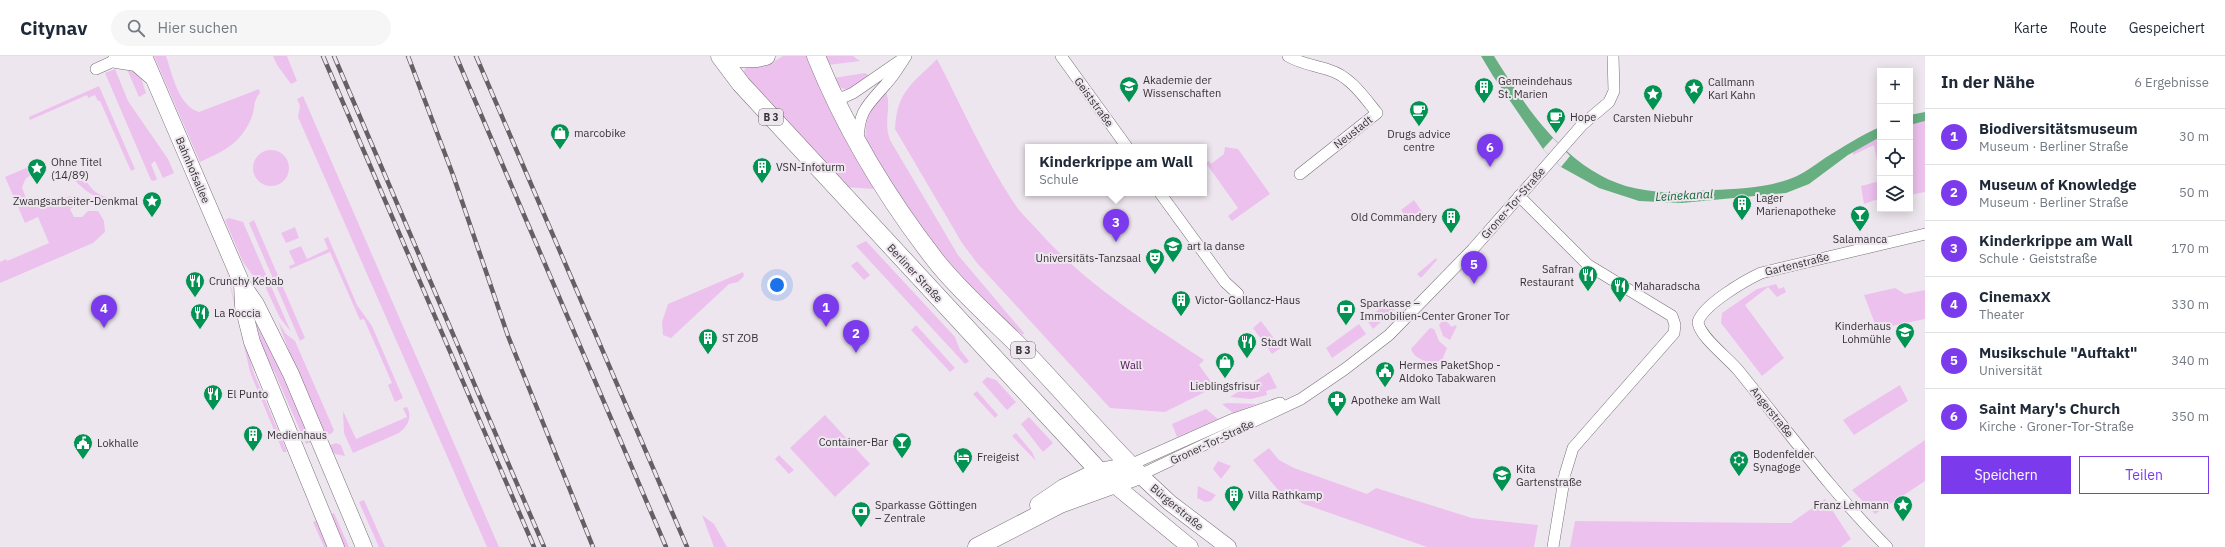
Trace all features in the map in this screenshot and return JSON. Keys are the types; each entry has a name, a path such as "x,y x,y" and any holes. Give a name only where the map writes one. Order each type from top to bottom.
{"main road":[{"name":"Bahnhofsallee","path":"144,56 242,284 256,304 291,374 364,547"},
{"path":"721,57 757,58 766,56"},
{"name":"B 3","path":"816,56 833,97 889,197 937,262 1026,353 1135,470"},
{"name":"Berliner Straße","path":"721,57 746,90 1099,471 1114,485"},
{"path":"118,58 136,63 154,78"},
{"name":"Bahnhofsallee","path":"242,284 243,306 252,342 336,547"},
{"path":"977,547 999,536 1054,494 1099,471 1135,470"},
{"name":"Groner-Tor-Straße","path":"999,536 1060,504 1114,485 1135,470"},
{"name":"Bürgerstraße","path":"1135,470 1170,503 1228,547"},
{"path":"310,482 332,473"},
{"name":"Bürgerstraße","path":"1114,485 1190,547"}],"street":[{"path":"833,97 853,93 906,56"},
{"path":"858,143 860,120 864,109 870,100 886,84 906,56"},
{"name":"Geiststraße","path":"1061,56 1125,144"},
{"name":"Neustadt","path":"1288,56 1305,64 1329,70 1346,78 1376,113 1300,174"},
{"name":"Groner-Tor-Straße","path":"1135,470 1231,420 1307,394 1345,369 1389,335 1473,249 1582,125 1609,102 1614,92 1613,56"},
{"path":"96,69 118,58"},
{"path":"1162,196 1224,282 1238,294"},
{"path":"1519,196 1588,264 1672,316 1676,325 1674,334 1574,448 1565,474 1553,547"},
{"name":"Gartenstraße","path":"1702,334 1698,322 1703,312 1748,279 1760,273 1925,234"},
{"name":"Angerstraße","path":"1702,334 1727,357 1850,511 1886,547"}],"green space":[{"path":"154,56 166,56 177,89 181,96 186,103 199,112 259,89 260,93 256,99 251,119 242,135 224,150 200,162"},
{"path":"273,56 287,56 297,81 291,84 277,65"},
{"path":"783,56 807,56 852,151 874,189 845,187 743,72 746,68 770,64"},
{"path":"824,56 853,56 860,61 828,65"},
{"name":"Wall","path":"937,59 993,168 1020,211 1061,254 1099,287 1139,317 1204,360 1199,365 1215,387 1165,412 1110,408 977,263 962,243 895,129 896,116 899,106 907,89"},
{"path":"126,67 140,75 146,93 139,97"},
{"path":"115,69 128,101 168,159 174,173 163,178 155,161 151,164 157,179 154,181 151,180 105,73"},
{"path":"865,73 870,76 848,90 841,88 833,78"},
{"path":"99,86 135,169 131,171 100,101 98,101 95,95 88,98 87,95 30,120 29,117"},
{"path":"886,92 888,98 887,127 890,140 958,255 1024,333 1023,335 1008,323 966,283 934,245 866,143 866,128 869,114 875,102"},
{"path":"303,96 499,547 487,547 298,117 300,106 297,99"},
{"path":"1925,121 1925,192 1913,194 1913,140 1913,124"},
{"path":"1877,139 1877,160 1874,145 1853,155 1853,152"},
{"path":"1225,147 1238,149 1270,194 1232,221 1228,216 1238,208 1207,164 1209,161 1211,164 1224,154"},
{"path":"275,150 284,155 288,161 288,175 284,181 275,186 267,186 258,181 254,175 253,164 258,155 264,151"},
{"path":"33,165 36,173 26,178 22,187 26,199 37,205 50,200 53,204 70,196 79,202 70,209 74,217 82,217 88,211 98,211 104,221 105,232 93,243 0,283 0,262 6,259 7,261 49,243 38,217 25,223 5,177"},
{"path":"82,173 93,190 103,196 116,198 123,197 114,199 107,199 94,196 72,178"},
{"path":"1877,182 1877,200 1864,204 1861,186"},
{"path":"1414,200 1424,214 1411,224 1401,210"},
{"path":"229,218 243,222 291,332 280,318 263,282 259,284 243,262 225,220"},
{"path":"254,220 305,338 300,341 249,223"},
{"path":"295,227 299,238 286,243 281,233"},
{"path":"328,237 357,305 372,326 403,398 395,402 388,385 392,383 364,319 360,320 330,252 290,269 289,266 295,264 289,251 301,246 307,259 328,249 324,239"},
{"path":"866,241 955,337 960,350 969,361 965,364 856,246"},
{"path":"1436,258 1437,260 1421,278 1417,274"},
{"path":"857,261 870,275 864,280 851,266"},
{"path":"225,264 253,371 287,452 283,452 250,372"},
{"path":"743,272 744,276 738,282 729,284 671,338 663,335 662,322 668,304"},
{"path":"1776,284 1779,289 1784,287 1786,292 1777,297 1768,287 1745,305 1784,358 1762,376 1721,323 1722,313 1757,289"},
{"path":"1895,288 1905,294 1925,290 1925,319 1877,329 1864,295"},
{"path":"1390,301 1395,309 1373,329 1366,319"},
{"path":"252,305 311,442 306,444 275,373 258,344"},
{"path":"1444,319 1452,327 1455,325 1457,326 1450,340 1443,336 1439,325"},
{"path":"278,321 286,334 295,341 334,430 332,433 323,437 298,376"},
{"path":"1261,321 1281,348 1272,354 1253,328"},
{"path":"1359,324 1366,334 1332,358 1326,348"},
{"path":"916,325 955,368 950,372 911,330"},
{"path":"1430,328 1434,329 1439,341 1447,348 1442,360 1433,362 1420,359 1411,349"},
{"path":"1269,372 1277,388 1266,391 1267,395 1251,399 1230,397"},
{"path":"987,377 996,380 1016,402 1007,410 982,382"},
{"path":"1900,385 1908,401 1854,435 1843,420"},
{"path":"977,391 998,415 995,418 973,394"},
{"path":"1222,404 1257,404 1233,413"},
{"path":"407,407 409,411 409,418 407,425 402,431 353,453 344,433 343,411 356,439 407,417 403,408"},
{"path":"1206,409 1218,419 1177,437 1172,424"},
{"path":"825,415 870,464 835,497 790,448"},
{"path":"1029,417 1053,443 1043,452 1021,424"},
{"path":"1016,433 1032,452 1036,461 1012,436"},
{"path":"1925,440 1925,481 1875,514 1852,490"},
{"path":"336,443 341,445 345,456 335,454 327,446"},
{"path":"1269,448 1279,460 1294,468 1367,494 1376,488 1472,518 1538,525 1534,547 1427,547 1304,504 1279,491 1253,460"},
{"path":"779,455 794,470 789,474 775,459"},
{"path":"1218,461 1231,466 1221,479 1213,469"},
{"path":"1198,486 1216,495 1211,501 1205,502 1197,498"},
{"path":"1825,499 1851,539 1841,547 1570,547 1575,521 1791,523"},
{"path":"364,500 385,547 379,547 359,502"},
{"path":"334,513 349,547 343,547 329,515"},
{"path":"702,515 714,524 727,547 714,547"},
{"path":"317,520 329,547 324,547 313,522"}],"water":[{"name":"Leinekanal","path":"1481,56 1494,56 1522,99 1538,120 1575,158 1596,173 1619,184 1645,190 1686,192 1744,188 1776,183 1801,174 1852,141 1877,128 1877,139 1848,155 1809,184 1786,193 1682,203 1639,201 1599,188 1561,167 1543,149"},
{"path":"1925,112 1925,121 1913,124 1913,114"}],"pier":[{"path":"1553,138 1570,156 1561,167 1543,149"}],"railway":[{"path":"323,56 534,547"},
{"path":"334,56 544,547"},
{"path":"408,56 453,175 508,336 593,547"},
{"path":"456,56 666,547"},
{"path":"476,56 687,547"}],"place":[{"name":"Akademie der Wissenschaften","path":"1129,103"},
{"name":"Gemeindehaus St. Marien","path":"1484,104"},
{"name":"Callmann Karl Kahn","path":"1694,105"},
{"name":"Carsten Niebuhr","path":"1653,111"},
{"name":"Drugs advice centre","path":"1419,127"},
{"name":"Hope","path":"1556,134"},
{"name":"marcobike","path":"560,150"},
{"name":"Saint Mary's Church","path":"1490,167"},
{"name":"VSN-Infoturm","path":"762,184"},
{"name":"Ohne Titel (14/89)","path":"37,185"},
{"name":"Zwangsarbeiter-Denkmal","path":"152,218"},
{"name":"Lager Marienapotheke","path":"1742,221"},
{"name":"Salamanca","path":"1860,232"},
{"name":"Old Commandery","path":"1451,234"},
{"name":"Kinderkrippe am Wall","path":"1116,242"},
{"name":"art la danse","path":"1173,263"},
{"name":"Universitäts-Tanzsaal","path":"1155,275"},
{"name":"Musikschule \"Auftakt\"","path":"1474,284"},
{"name":"Safran Restaurant","path":"1588,292"},
{"name":"Crunchy Kebab","path":"195,298"},
{"name":"Maharadscha","path":"1620,303"},
{"name":"Victor-Gollancz-Haus","path":"1181,317"},
{"name":"Sparkasse – Immobilien-Center Groner Tor","path":"1346,326"},
{"name":"Biodiversitätsmuseum","path":"826,327"},
{"name":"CinemaxX","path":"104,328"},
{"name":"La Roccia","path":"200,330"},
{"name":"Kinderhaus Lohmühle","path":"1905,349"},
{"name":"Museuʍ of Knowledge","path":"856,353"},
{"name":"ST ZOB","path":"708,355"},
{"name":"Stadt Wall","path":"1247,359"},
{"name":"Lieblingsfrisur","path":"1225,379"},
{"name":"Hermes PaketShop - Aldoko Tabakwaren","path":"1385,388"},
{"name":"El Punto","path":"213,411"},
{"name":"Apotheke am Wall","path":"1337,417"},
{"name":"Medienhaus","path":"253,452"},
{"name":"Container-Bar","path":"902,459"},
{"name":"Lokhalle","path":"83,460"},
{"name":"Freigeist","path":"963,474"},
{"name":"Bodenfelder Synagoge","path":"1739,477"},
{"name":"Kita Gartenstraße","path":"1502,492"},
{"name":"Villa Rathkamp","path":"1234,512"},
{"name":"Franz Lehmann","path":"1903,522"},
{"name":"Sparkasse Göttingen – Zentrale","path":"861,528"}]}
